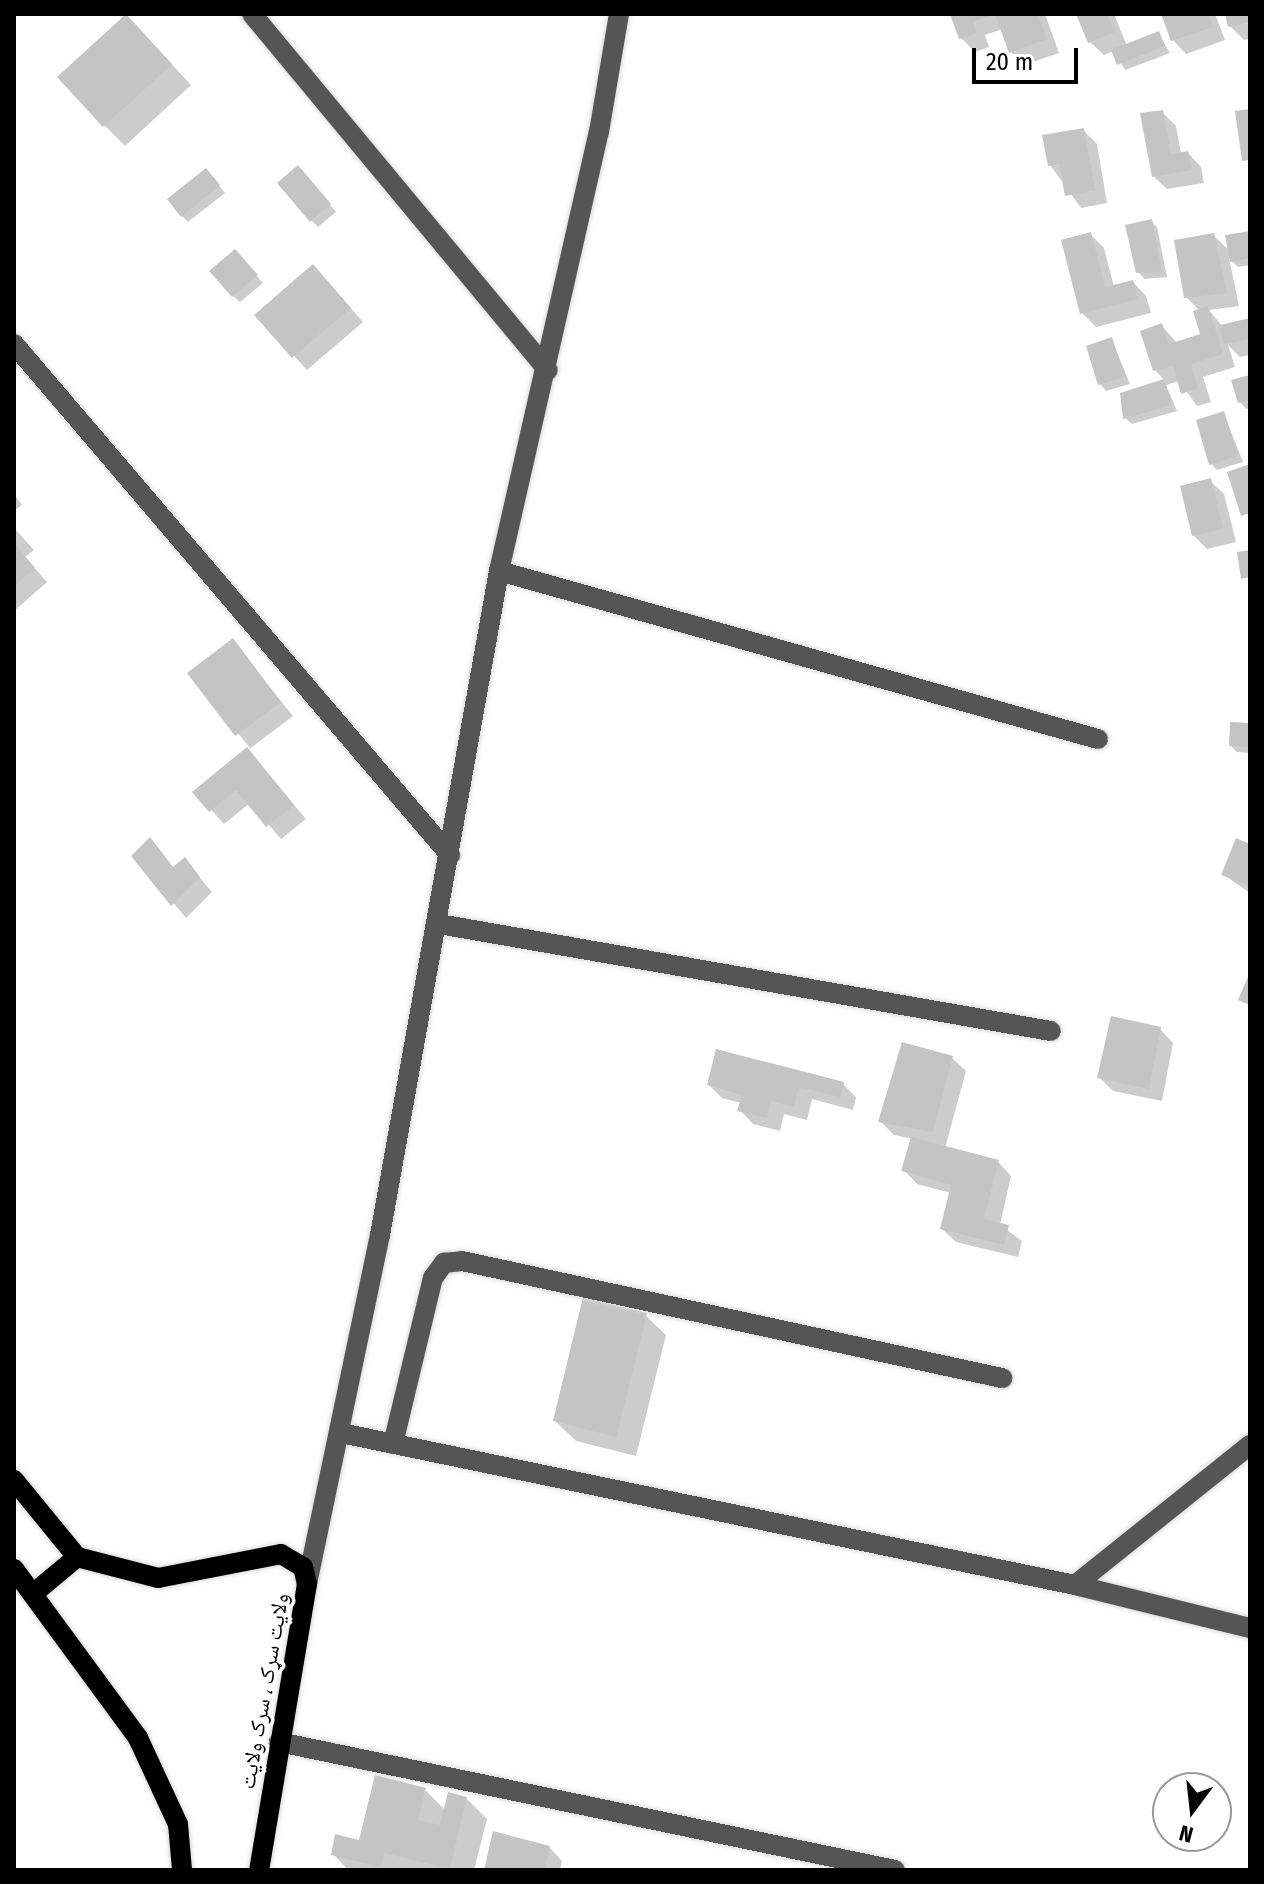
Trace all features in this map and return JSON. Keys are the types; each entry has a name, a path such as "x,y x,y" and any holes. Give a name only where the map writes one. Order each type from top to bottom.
{"main road":[{"path":"14,1480 77,1557 34,1593"},
{"name":"ولایت سړک ، سرک ولایت","path":"77,1557 158,1578 281,1554 303,1567 307,1584 259,1870"},
{"path":"14,1569 138,1738 178,1824 182,1870"}],"street":[{"path":"252,14 548,370"},
{"path":"307,1584 341,1433 439,924 499,571 548,370 599,132 619,14"},
{"path":"14,344 450,855"},
{"path":"499,571 1098,739"},
{"path":"439,924 1051,1031"},
{"path":"393,1444 433,1278 444,1263 462,1261 1002,1378"},
{"path":"341,1433 1075,1585 1250,1628"},
{"path":"1075,1585 1250,1445"},
{"path":"279,1742 895,1870"}],"building":[{"path":"126,14 172,64 103,127 57,77"},
{"path":"950,14 993,14 973,22 977,33 959,39"},
{"path":"995,14 1038,14 1047,39 1009,53"},
{"path":"1076,14 1107,14 1115,32 1088,43"},
{"path":"1161,14 1208,14 1213,27 1171,41"},
{"path":"1225,14 1250,14 1250,22 1228,27"},
{"path":"1159,31 1165,46 1117,65 1111,50"},
{"path":"1250,109 1250,160 1242,161 1235,111"},
{"path":"1163,110 1171,154 1188,151 1192,170 1152,177 1140,113"},
{"path":"1084,128 1095,190 1065,196 1059,164 1048,166 1042,135"},
{"path":"298,165 331,204 310,222 277,183"},
{"path":"206,168 220,185 181,217 167,199"},
{"path":"1152,219 1162,272 1136,273 1125,225"},
{"path":"1250,231 1250,258 1230,262 1225,235"},
{"path":"1091,232 1105,287 1133,280 1138,299 1080,314 1061,240"},
{"path":"1214,233 1227,293 1184,298 1174,240"},
{"path":"235,249 258,275 232,297 209,271"},
{"path":"313,264 351,308 292,358 254,315"},
{"path":"1208,306 1223,354 1191,364 1198,388 1181,394 1173,366 1153,371 1140,331 1162,323 1169,344 1200,334 1193,311"},
{"path":"1250,318 1250,339 1224,344 1220,325"},
{"path":"1112,337 1125,377 1098,385 1086,346"},
{"path":"1250,375 1250,400 1238,403 1231,380"},
{"path":"1164,379 1172,405 1123,419 1120,393"},
{"path":"1224,411 1238,456 1209,465 1196,420"},
{"path":"1250,464 1250,513 1241,516 1227,472"},
{"path":"1211,478 1223,529 1192,536 1180,486"},
{"path":"14,543 35,568 14,586"},
{"path":"1250,550 1250,577 1241,579 1237,552"},
{"path":"233,638 281,702 235,736 187,673"},
{"path":"1230,722 1250,723 1250,747 1229,746"},
{"path":"247,747 294,805 266,827 236,790 209,812 192,792"},
{"path":"150,837 173,867 185,857 200,877 171,906 131,856"},
{"path":"1236,838 1250,844 1250,886 1221,875"},
{"path":"1250,972 1250,1005 1238,1000"},
{"path":"1111,1016 1161,1027 1149,1089 1097,1078"},
{"path":"902,1042 953,1056 933,1132 878,1122"},
{"path":"716,1049 844,1082 840,1097 799,1087 794,1107 771,1101 767,1118 737,1111 742,1095 707,1085"},
{"path":"911,1137 999,1160 984,1219 1009,1225 1004,1245 940,1229 951,1185 901,1171"},
{"path":"583,1297 647,1313 616,1437 553,1421"},
{"path":"375,1775 426,1788 418,1820 440,1825 448,1792 467,1797 450,1869 384,1853 381,1867 331,1855 335,1834 359,1840"},
{"path":"493,1831 550,1846 544,1870 484,1870"}]}
